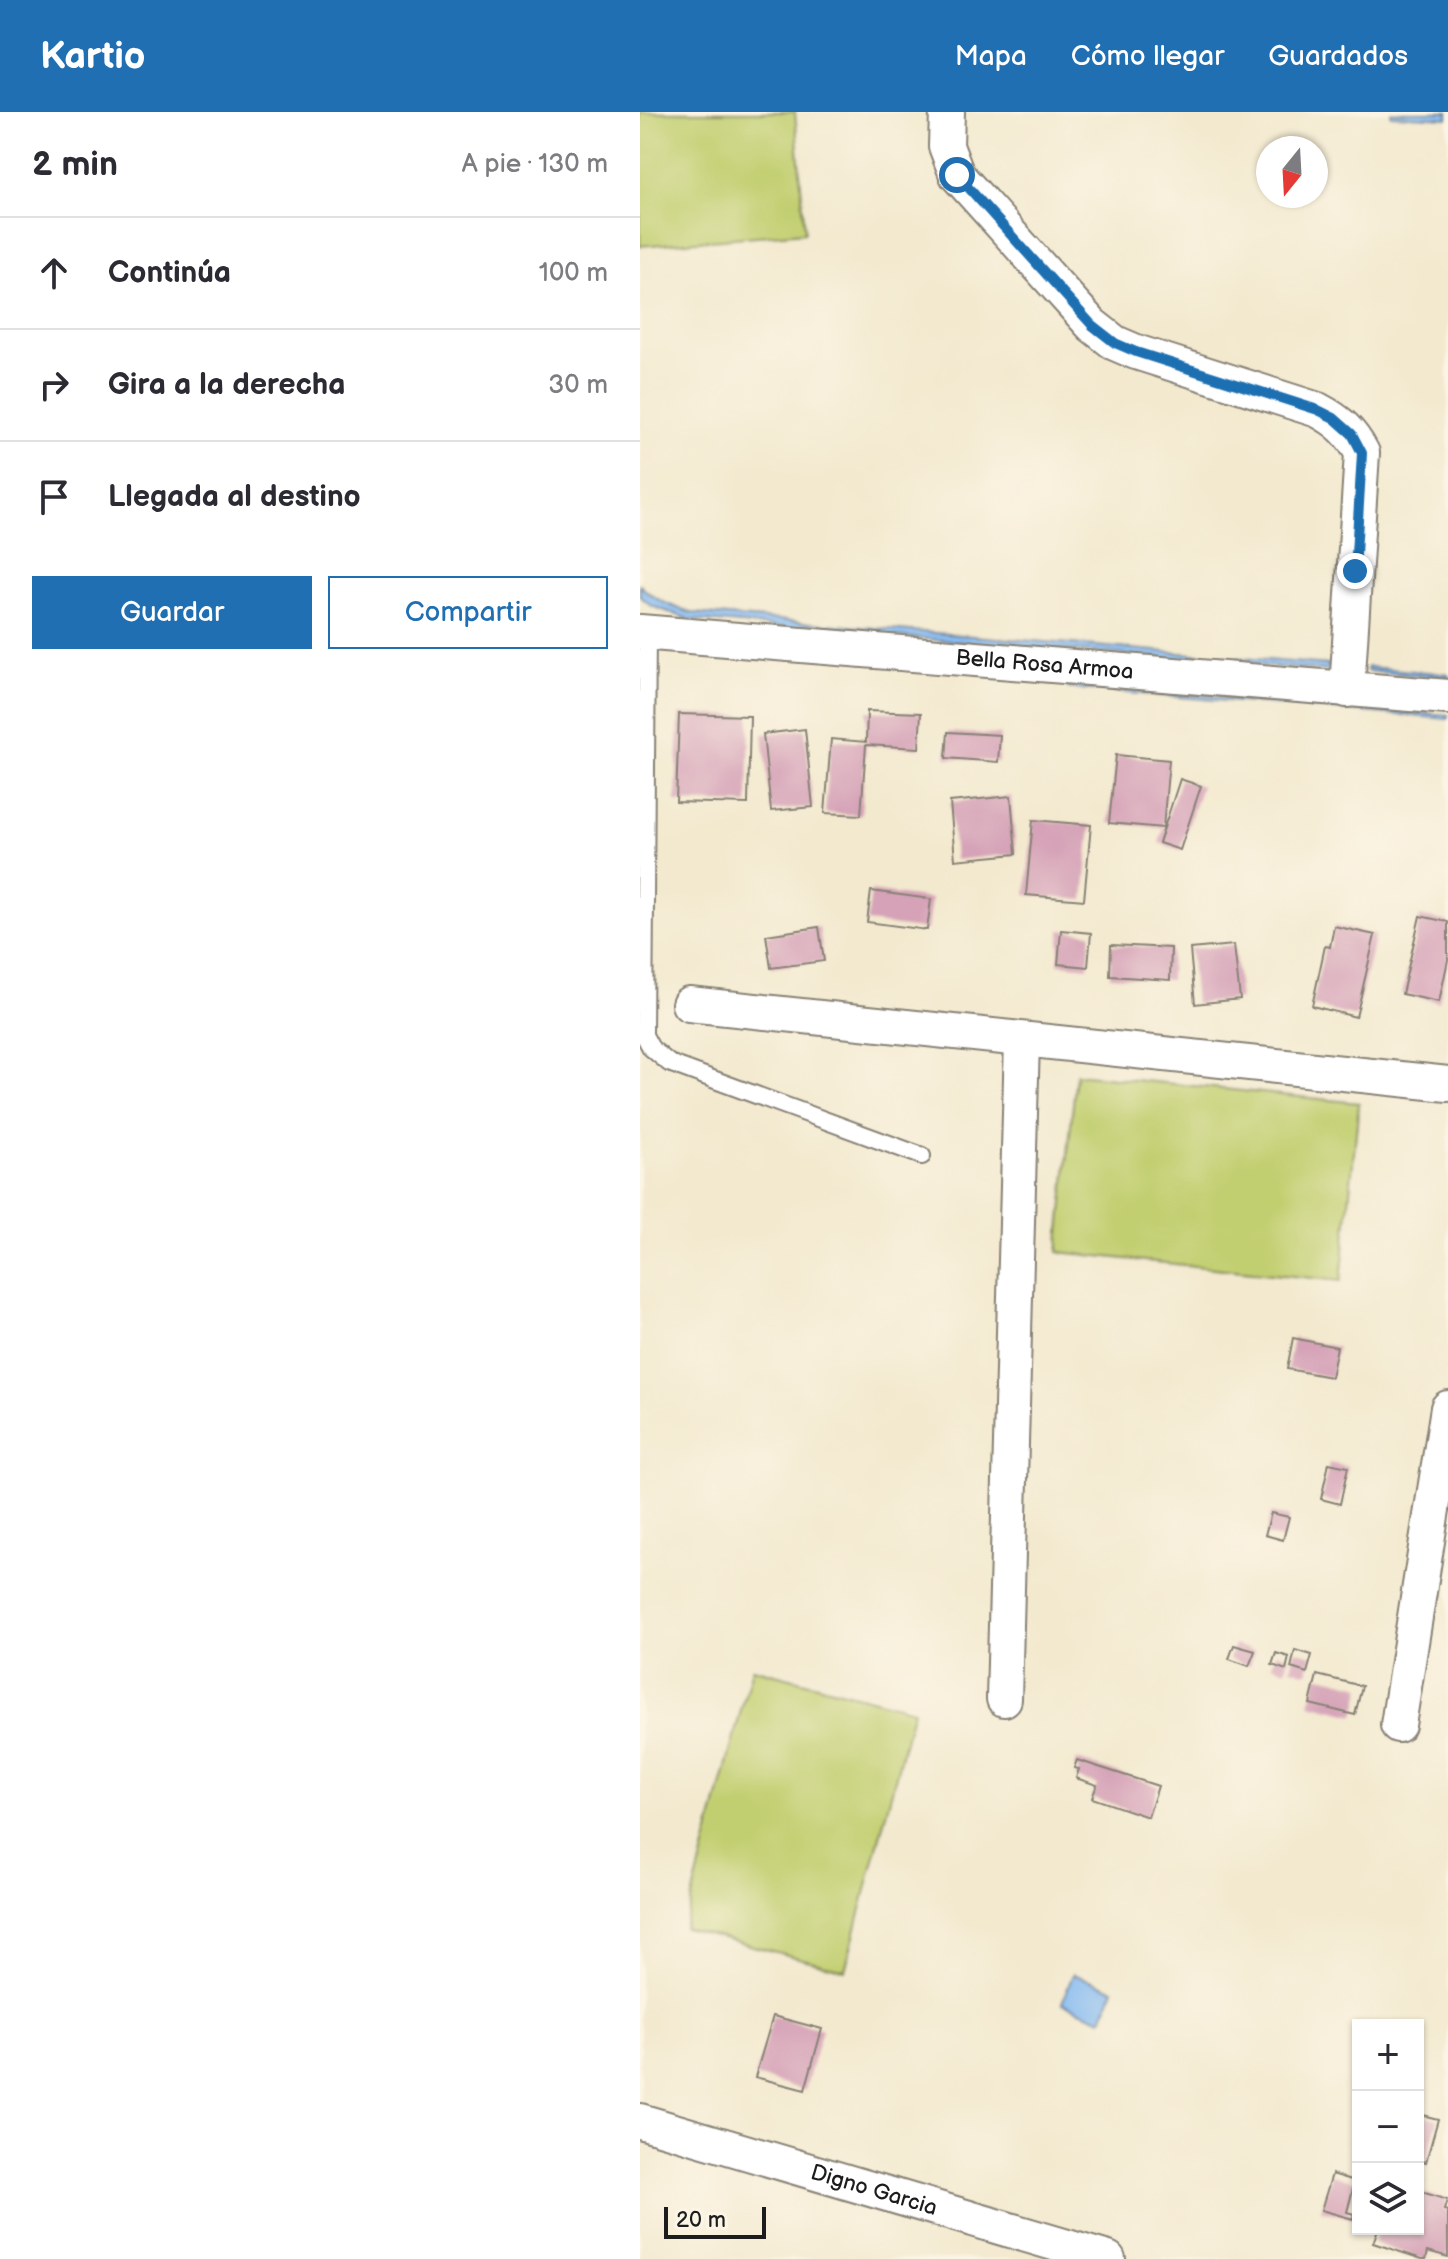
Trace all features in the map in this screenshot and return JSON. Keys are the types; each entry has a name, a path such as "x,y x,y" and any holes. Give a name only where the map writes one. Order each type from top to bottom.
{"street":[{"path":"947,112 946,146 957,175 1092,325 1115,343 1136,352 1318,410 1334,418 1352,434 1362,453 1347,690"},
{"name":"Bella Rosa Armoa","path":"644,632 1448,697"},
{"path":"689,1004 1448,1084"},
{"path":"1004,1699 1022,1040"},
{"path":"1398,1725 1448,1408"},
{"name":"Digno Garcia","path":"640,2121 1108,2259"}],"lane":[{"path":"644,632 644,1035 651,1048 669,1063 922,1156"}],"green space":[{"path":"640,112 795,112 805,232 640,246"},
{"path":"1076,1074 1359,1103 1341,1281 1058,1252"},
{"path":"752,1668 913,1710 845,1970 684,1928"}],"water":[{"path":"1391,112 1448,112 1448,118 1391,115"},
{"path":"640,585 658,599 692,613 1329,665 1328,671 691,620 652,606 640,596"},
{"path":"1367,667 1448,674 1448,678 1367,671"},
{"path":"1067,684 1448,715 1448,719 1068,688"},
{"path":"1073,1974 1114,1989 1102,2019 1062,2003"}],"building":[{"path":"867,711 921,713 919,748 866,745 861,815 825,813 831,739 866,742"},
{"path":"679,714 750,716 748,804 676,802"},
{"path":"805,729 813,807 771,811 763,734"},
{"path":"948,732 1000,735 998,762 946,758"},
{"path":"1116,755 1169,760 1163,828 1109,823"},
{"path":"1180,779 1201,786 1180,850 1159,843"},
{"path":"1011,796 1016,854 955,860 950,802"},
{"path":"1033,820 1091,825 1084,900 1026,895"},
{"path":"871,891 931,899 927,930 867,922"},
{"path":"1420,916 1448,922 1448,960 1439,1002 1402,994"},
{"path":"1334,926 1375,935 1356,1017 1312,1006 1325,946 1330,947"},
{"path":"819,927 824,961 771,968 766,935"},
{"path":"1061,930 1091,933 1088,967 1058,964"},
{"path":"1111,945 1171,948 1170,980 1110,976"},
{"path":"1234,945 1240,999 1195,1004 1190,949"},
{"path":"1293,1338 1337,1347 1331,1377 1287,1369"},
{"path":"1329,1463 1348,1467 1340,1504 1321,1499"},
{"path":"1271,1513 1289,1517 1283,1540 1265,1535"},
{"path":"1234,1645 1255,1651 1249,1666 1229,1659"},
{"path":"1295,1650 1312,1655 1307,1673 1291,1668"},
{"path":"1276,1653 1289,1657 1286,1670 1272,1665"},
{"path":"1317,1675 1362,1686 1355,1715 1310,1704"},
{"path":"1077,1760 1158,1786 1148,1817 1092,1798 1097,1785 1076,1778 1079,1769 1074,1768"},
{"path":"773,2016 822,2029 805,2090 755,2077"},
{"path":"1424,2116 1438,2119 1424,2162"},
{"path":"1332,2174 1352,2180 1347,2212 1352,2213 1352,2219 1321,2210"},
{"path":"1424,2193 1447,2200 1444,2210 1448,2211 1448,2257 1428,2251 1426,2259 1422,2259 1373,2243 1376,2235 1424,2235"}],"route":[{"path":"957,175 1092,325 1115,343 1318,410 1334,418 1352,434 1362,453 1355,571"}]}
